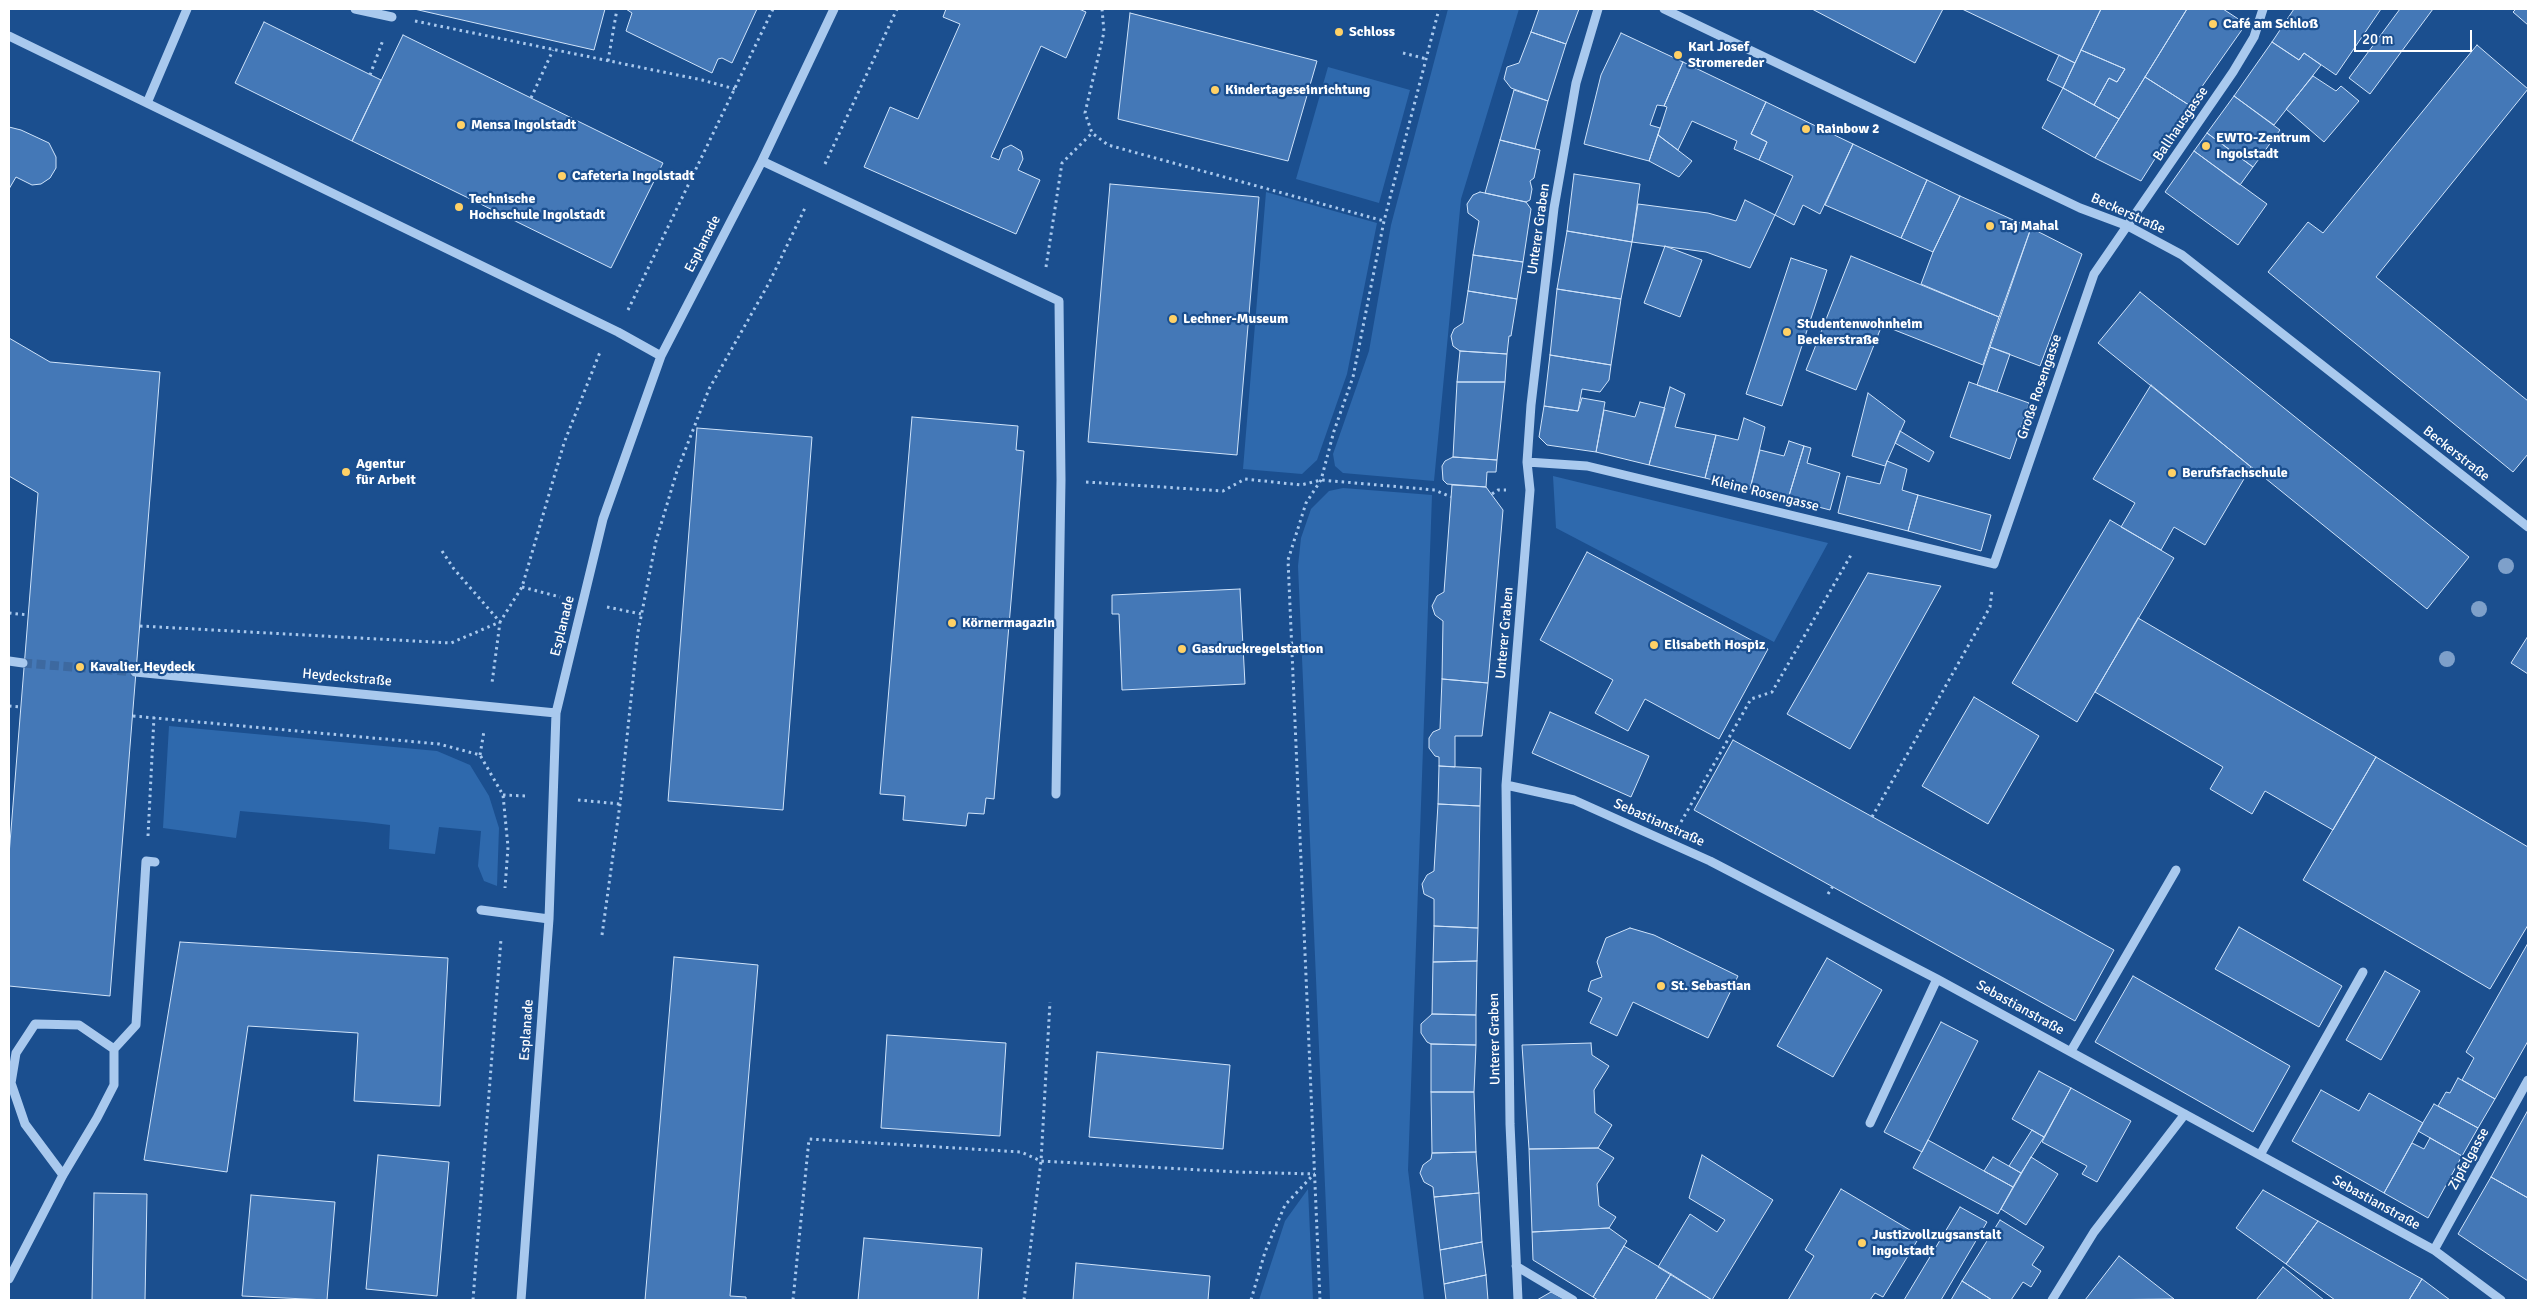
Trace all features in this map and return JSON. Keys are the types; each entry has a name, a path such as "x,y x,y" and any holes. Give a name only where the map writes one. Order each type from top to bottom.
{"street":[{"path":"147,103 187,9"},
{"path":"355,9 392,17"},
{"name":"Esplanade","path":"522,1300 549,919 556,713 603,519 660,356 762,161 834,9"},
{"name":"Unterer Graben","path":"1518,1300 1510,1124 1506,785 1530,490 1527,462 1530,405 1554,208 1576,83 1598,9"},
{"name":"Beckerstraße","path":"1664,9 2071,204 2128,226 2182,255 2528,527"},
{"name":"Ballhausgasse","path":"2128,226 2254,37 2263,9"},
{"path":"9,36 618,332 660,356"},
{"path":"762,161 1059,301 1061,480 1056,794"},
{"name":"Große Rosengasse","path":"1994,564 2094,274 2128,226"},
{"name":"Kleine Rosengasse","path":"1527,462 1587,466 1994,564"},
{"path":"9,661 23,662"},
{"name":"Heydeckstraße","path":"136,672 556,713"},
{"name":"Sebastianstraße","path":"1506,785 1574,800 1710,861 1937,979 2434,1250 2500,1300"},
{"path":"9,1278 62,1175 97,1118 114,1084 114,1049 136,1025 150,862"},
{"path":"2071,1052 2176,870"},
{"path":"481,910 549,919"},
{"path":"2260,1155 2363,972"},
{"path":"1870,1123 1937,979"},
{"path":"62,1175 25,1124 11,1084 16,1054 35,1024 78,1025 114,1049"},
{"name":"Zipfelgasse","path":"2434,1250 2528,1080"},
{"path":"2052,1300 2094,1232 2185,1114"},
{"path":"1516,1266 1573,1300"}],"path":[{"path":"608,61 617,9"},
{"path":"140,626 452,644 500,622 522,587 564,443 600,353 618,332 773,9"},
{"path":"602,935 620,804 638,632 656,541 677,471 709,389 768,283 897,9"},
{"path":"1102,9 1104,32 1084,113 1092,133 1108,145 1384,220"},
{"path":"1320,1300 1288,560 1306,503 1321,480 1334,431 1353,377 1384,220 1439,9"},
{"path":"370,75 392,17 702,80 735,89"},
{"path":"531,98 553,50"},
{"path":"1403,53 1427,59"},
{"path":"1042,293 1062,164 1092,133"},
{"path":"1061,480 1223,491 1245,479 1301,485 1321,480 1436,490 1451,497"},
{"path":"1670,842 1715,759 1751,699 1772,692 1864,532"},
{"path":"442,551 454,569 500,622"},
{"path":"1872,817 1990,607 1994,564"},
{"path":"9,613 28,615"},
{"path":"9,706 21,707"},
{"path":"133,716 439,744 480,755 503,795 508,847 473,1300"},
{"path":"150,862 154,717"},
{"path":"1024,1300 1041,1161 1050,1002"},
{"path":"793,1300 809,1139 1021,1152 1041,1161 1237,1172 1315,1174"},
{"path":"1252,1300 1265,1252 1285,1205 1315,1174"}],"shaded area":[{"path":"1448,9 1519,9 1461,199 1434,481 1343,473 1335,466 1333,454 1369,351 1391,225"},
{"path":"1328,67 1410,90 1379,203 1296,179"},
{"path":"1266,192 1377,223 1347,374 1317,460 1302,474 1243,469"},
{"path":"1553,476 1828,543 1774,642 1556,528"},
{"path":"1343,488 1432,495 1408,1170 1424,1300 1330,1300 1298,566 1301,538 1311,509 1329,491"},
{"path":"169,726 437,751 470,765 489,796 499,828 497,886 484,881 478,866 481,831 439,827 435,854 389,849 390,825 365,822 240,811 236,838 163,828"},
{"path":"1308,1189 1313,1300 1259,1300 1285,1221"}],"building":[{"path":"414,9 605,9 594,50"},
{"path":"626,9 757,9 732,63 722,58 718,59 712,73 626,31 632,13"},
{"path":"946,9 1079,9 1086,12 1066,58 1041,46 991,157 999,160 1003,149 1011,145 1021,151 1023,159 1018,170 1040,180 1016,234 864,167 890,107 918,119 960,24 943,17"},
{"path":"1539,9 1579,9 1566,44 1531,32"},
{"path":"1812,9 1943,9 1915,63"},
{"path":"1962,9 2101,9 2075,63"},
{"path":"2101,9 2187,9 2119,119 2094,105 2109,78 2117,82 2125,69 2081,50"},
{"path":"2187,9 2223,9 2246,24 2189,105 2145,77"},
{"path":"2294,9 2381,9 2336,75 2304,53 2299,60 2272,42"},
{"path":"2400,9 2433,9 2370,94 2349,78"},
{"path":"2516,9 2528,9 2528,25 2513,12"},
{"name":"Kindertageseinrichtung","path":"1130,13 1317,61 1288,161 1118,119"},
{"path":"264,22 381,80 352,141 235,83"},
{"path":"1531,32 1566,44 1548,101 1511,88 1504,79 1507,67 1519,63"},
{"path":"1621,33 1683,62 1664,106 1657,105 1650,125 1660,128 1649,161 1584,144 1601,75"},
{"path":"403,35 663,163 611,268 352,141"},
{"path":"2272,42 2299,60 2304,53 2321,65 2274,125 2234,96"},
{"path":"2477,45 2528,89 2376,277 2528,401 2528,454 2513,472 2268,272 2308,222 2323,233"},
{"path":"2081,50 2125,69 2117,82 2109,78 2094,105 2063,88"},
{"path":"2059,55 2075,63 2063,88 2047,80"},
{"path":"1683,62 1766,102 1751,134 1767,142 1759,160 1734,149 1737,141 1692,121 1678,150 1658,135 1667,107 1664,106"},
{"path":"2313,76 2336,91 2341,86 2359,101 2324,142 2286,109"},
{"path":"2145,77 2189,105 2141,181 2095,158"},
{"path":"2063,88 2119,119 2095,158 2042,128"},
{"path":"1514,90 1548,101 1535,149 1500,140"},
{"path":"2234,96 2280,130 2253,167 2207,133"},
{"path":"1766,102 1853,144 1820,214 1803,205 1794,225 1775,215 1793,176 1759,160 1767,142 1751,134"},
{"path":"9,127 21,130 49,143 56,157 56,168 50,178 41,184 32,185 16,177 9,189"},
{"path":"2207,133 2253,167 2240,185 2194,151"},
{"path":"1658,135 1692,161 1679,177 1649,161"},
{"path":"1500,140 1540,150 1534,178 1530,181 1532,189 1530,200 1526,202 1485,193"},
{"path":"1853,144 1927,180 1901,238 1825,205"},
{"path":"2194,151 2267,204 2238,245 2165,192"},
{"path":"1574,174 1640,184 1632,242 1567,231"},
{"path":"1927,180 1960,196 1933,252 1901,238"},
{"name":"Lechner-Museum","path":"1110,184 1259,197 1237,455 1088,442"},
{"path":"1480,192 1526,202 1531,209 1523,262 1473,255 1479,221 1468,213 1467,204 1473,195"},
{"path":"1960,196 2031,228 1999,317 1921,284 1933,252"},
{"path":"1745,200 1775,215 1750,268 1706,252 1632,242 1638,204 1708,213 1736,221"},
{"path":"2031,228 2082,254 2040,366 1990,347"},
{"path":"1567,231 1632,242 1621,299 1557,289"},
{"path":"1665,246 1702,260 1680,317 1644,303"},
{"path":"1473,255 1523,262 1517,299 1468,291"},
{"path":"1851,256 1999,317 1983,365 1882,325 1856,390 1806,370"},
{"name":"Studentenwohnheim Beckerstraße","path":"1791,258 1827,270 1782,406 1746,394"},
{"path":"1557,289 1621,299 1611,365 1550,355"},
{"path":"1468,291 1517,299 1507,354 1460,351 1453,346 1451,336 1454,329 1463,323"},
{"path":"2140,292 2469,557 2427,609 2098,343"},
{"name":"Kavalier Heydeck","path":"9,338 50,362 160,372 110,996 9,986 9,855 38,493 9,476"},
{"path":"1990,347 2010,354 1997,392 1977,385"},
{"path":"1460,351 1507,354 1505,382 1457,382"},
{"path":"1550,355 1611,365 1609,380 1600,392 1582,389 1578,411 1544,406"},
{"path":"1457,382 1505,382 1497,460 1453,457"},
{"path":"1969,382 2029,403 2010,459 1950,437"},
{"name":"Berufsfachschule","path":"2151,385 2251,467 2205,545 2174,527 2161,550 2121,527 2135,503 2093,479"},
{"path":"1670,387 1685,394 1675,427 1716,435 1705,478 1649,465"},
{"path":"1868,393 1905,421 1885,466 1852,456"},
{"path":"1582,398 1605,402 1596,452 1547,445 1539,437 1544,406 1578,411"},
{"path":"1640,402 1665,408 1649,465 1596,452 1604,410 1635,417"},
{"name":"Körnermagazin","path":"912,417 1018,426 1016,450 1024,451 994,799 986,798 984,814 968,813 966,826 903,820 905,796 880,794"},
{"path":"1744,418 1765,427 1750,489 1705,478 1716,435 1738,440"},
{"path":"697,428 812,437 783,810 668,801"},
{"path":"1900,431 1934,452 1929,462 1895,443"},
{"path":"1789,441 1804,446 1788,499 1750,489 1760,450 1784,456"},
{"path":"1804,446 1811,448 1807,463 1840,473 1830,510 1788,499"},
{"path":"1453,457 1497,460 1496,472 1487,472 1486,487 1447,484 1443,480 1442,466 1445,461"},
{"path":"1887,461 1907,469 1902,490 1918,495 1908,531 1838,513 1847,476 1880,484"},
{"path":"1452,485 1486,487 1503,510 1488,683 1442,679 1443,621 1435,615 1432,606 1437,596 1444,592"},
{"path":"1918,495 1991,515 1981,551 1908,531"},
{"path":"2110,520 2174,558 2077,722 2012,683"},
{"name":"Elisabeth Hospiz","path":"1587,552 1768,649 1719,739 1645,699 1628,731 1595,713 1613,680 1540,640"},
{"path":"1868,573 1941,586 1850,749 1787,714"},
{"name":"Gasdruckregelstation","path":"1240,589 1245,684 1122,690 1119,614 1112,614 1112,595"},
{"path":"2138,618 2376,757 2333,830 2265,791 2252,814 2210,789 2223,767 2095,692"},
{"path":"2528,636 2528,674 2511,663"},
{"path":"1442,679 1488,683 1482,736 1455,736 1455,767 1439,766 1439,757 1435,756 1429,748 1429,738 1433,732 1440,729"},
{"path":"1974,697 2039,736 1988,824 1922,786"},
{"path":"1550,712 1649,756 1631,797 1532,753"},
{"path":"1733,740 2114,950 2075,1021 1694,810"},
{"path":"2376,757 2528,847 2528,925 2490,989 2303,880"},
{"path":"1439,766 1481,768 1480,806 1438,804"},
{"path":"1438,804 1480,806 1478,928 1434,926 1434,899 1424,894 1422,884 1427,875 1434,871"},
{"path":"1434,926 1478,928 1477,961 1433,962"},
{"path":"2239,927 2342,986 2319,1027 2215,969"},
{"name":"St. Sebastian","path":"1630,928 1654,935 1738,976 1708,1038 1633,1002 1617,1036 1590,1023 1602,998 1588,991 1591,981 1602,977 1597,962 1606,938"},
{"path":"180,942 448,958 440,1106 354,1101 358,1033 248,1026 227,1172 144,1160"},
{"path":"2528,943 2528,1041 2495,1099 2462,1080 2474,1058 2466,1052"},
{"path":"674,957 758,965 730,1296 746,1297 746,1300 645,1300"},
{"path":"1827,958 1882,990 1833,1077 1777,1046"},
{"path":"1477,961 1476,1015 1432,1014 1433,962"},
{"path":"2385,971 2420,991 2381,1060 2346,1040"},
{"path":"2133,976 2290,1066 2253,1132 2095,1042"},
{"path":"1432,1014 1476,1015 1476,1045 1431,1044 1427,1042 1421,1033 1421,1024"},
{"path":"1941,1022 1978,1041 1922,1152 1884,1132"},
{"path":"887,1035 1006,1043 1000,1136 881,1128"},
{"path":"1591,1043 1592,1055 1609,1066 1594,1090 1595,1113 1612,1125 1598,1148 1529,1149 1522,1045"},
{"path":"1431,1044 1476,1045 1474,1092 1431,1092"},
{"path":"1097,1052 1230,1065 1223,1149 1089,1137"},
{"path":"2039,1071 2071,1088 2044,1137 2012,1119"},
{"path":"2458,1078 2495,1099 2478,1128 2438,1106 2446,1092 2450,1093"},
{"path":"2071,1088 2131,1121 2097,1182 2082,1174 2087,1166 2042,1142"},
{"path":"2321,1090 2359,1111 2369,1093 2423,1123 2384,1193 2292,1141"},
{"path":"1431,1092 1474,1092 1476,1152 1432,1153"},
{"path":"2434,1104 2478,1128 2462,1156 2418,1131"},
{"path":"2528,1110 2528,1198 2491,1177"},
{"path":"2032,1130 2044,1137 2021,1173 2009,1166"},
{"path":"2430,1138 2462,1156 2428,1218 2384,1193 2412,1143 2424,1149"},
{"path":"1928,1140 2013,1187 1998,1214 1913,1168"},
{"path":"1598,1148 1614,1158 1597,1184 1599,1206 1616,1217 1609,1228 1532,1232 1529,1149"},
{"path":"1476,1152 1479,1193 1434,1197 1433,1187 1424,1182 1420,1173 1423,1165 1431,1159 1432,1153"},
{"path":"378,1155 449,1162 437,1296 366,1289"},
{"path":"1702,1155 1773,1200 1712,1300 1658,1267 1690,1214 1717,1232 1725,1220 1689,1198"},
{"path":"1993,1157 2021,1173 2013,1187 1984,1171"},
{"path":"2031,1157 2058,1174 2026,1225 2001,1209"},
{"path":"2491,1177 2528,1198 2528,1281 2458,1234"},
{"name":"Justizvollzugsanstalt Ingolstadt","path":"1841,1189 1920,1236 1883,1297 1875,1293 1870,1300 1788,1300 1814,1256 1805,1250"},
{"path":"2263,1190 2318,1221 2286,1264 2236,1228"},
{"path":"94,1193 147,1194 145,1300 92,1300"},
{"path":"1479,1193 1482,1242 1440,1250 1434,1197"},
{"path":"251,1195 335,1202 327,1300 242,1296"},
{"path":"1960,1207 1987,1222 1941,1300 1904,1300"},
{"path":"2000,1220 2044,1247 2032,1265 2041,1271 2031,1287 2023,1282 2011,1300 1992,1300 1962,1281"},
{"path":"2318,1221 2422,1279 2409,1300 2335,1300 2286,1264"},
{"path":"1609,1228 1627,1241 1593,1297 1533,1260 1532,1232"},
{"path":"864,1238 982,1248 978,1300 858,1300"},
{"path":"1482,1242 1486,1275 1444,1284 1440,1250"},
{"path":"1624,1246 1671,1274 1655,1300 1598,1300 1593,1297"},
{"path":"2119,1256 2174,1299 2085,1300"},
{"path":"1076,1263 1210,1276 1208,1300 1073,1300"},
{"path":"2283,1267 2324,1300 2256,1300"},
{"path":"1671,1274 1712,1300 1655,1300"},
{"path":"1486,1275 1488,1300 1446,1300 1444,1284"},
{"path":"2422,1279 2450,1300 2409,1300"},
{"path":"1962,1281 1992,1300 1951,1300"},
{"path":"1551,1292 1566,1300 1537,1300"}],"tunnel":[{"path":"23,663 135,672"}],"place":[{"name":"Café am Schloß","path":"2213,24"},
{"name":"Schloss","path":"1339,32"},
{"name":"Karl Josef Stromereder","path":"1678,55"},
{"name":"Kindertageseinrichtung","path":"1215,90"},
{"name":"Mensa Ingolstadt","path":"461,125"},
{"name":"Rainbow 2","path":"1806,129"},
{"name":"EWTO-Zentrum Ingolstadt","path":"2206,146"},
{"name":"Cafeteria Ingolstadt","path":"562,176"},
{"name":"Technische Hochschule Ingolstadt","path":"459,207"},
{"name":"Taj Mahal","path":"1990,226"},
{"name":"Lechner-Museum","path":"1173,319"},
{"name":"Studentenwohnheim Beckerstraße","path":"1787,332"},
{"name":"Agentur für Arbeit","path":"346,472"},
{"name":"Berufsfachschule","path":"2172,473"},
{"name":"Körnermagazin","path":"952,623"},
{"name":"Elisabeth Hospiz","path":"1654,645"},
{"name":"Gasdruckregelstation","path":"1182,649"},
{"name":"Kavalier Heydeck","path":"80,667"},
{"name":"St. Sebastian","path":"1661,986"},
{"name":"Justizvollzugsanstalt Ingolstadt","path":"1862,1243"}]}
